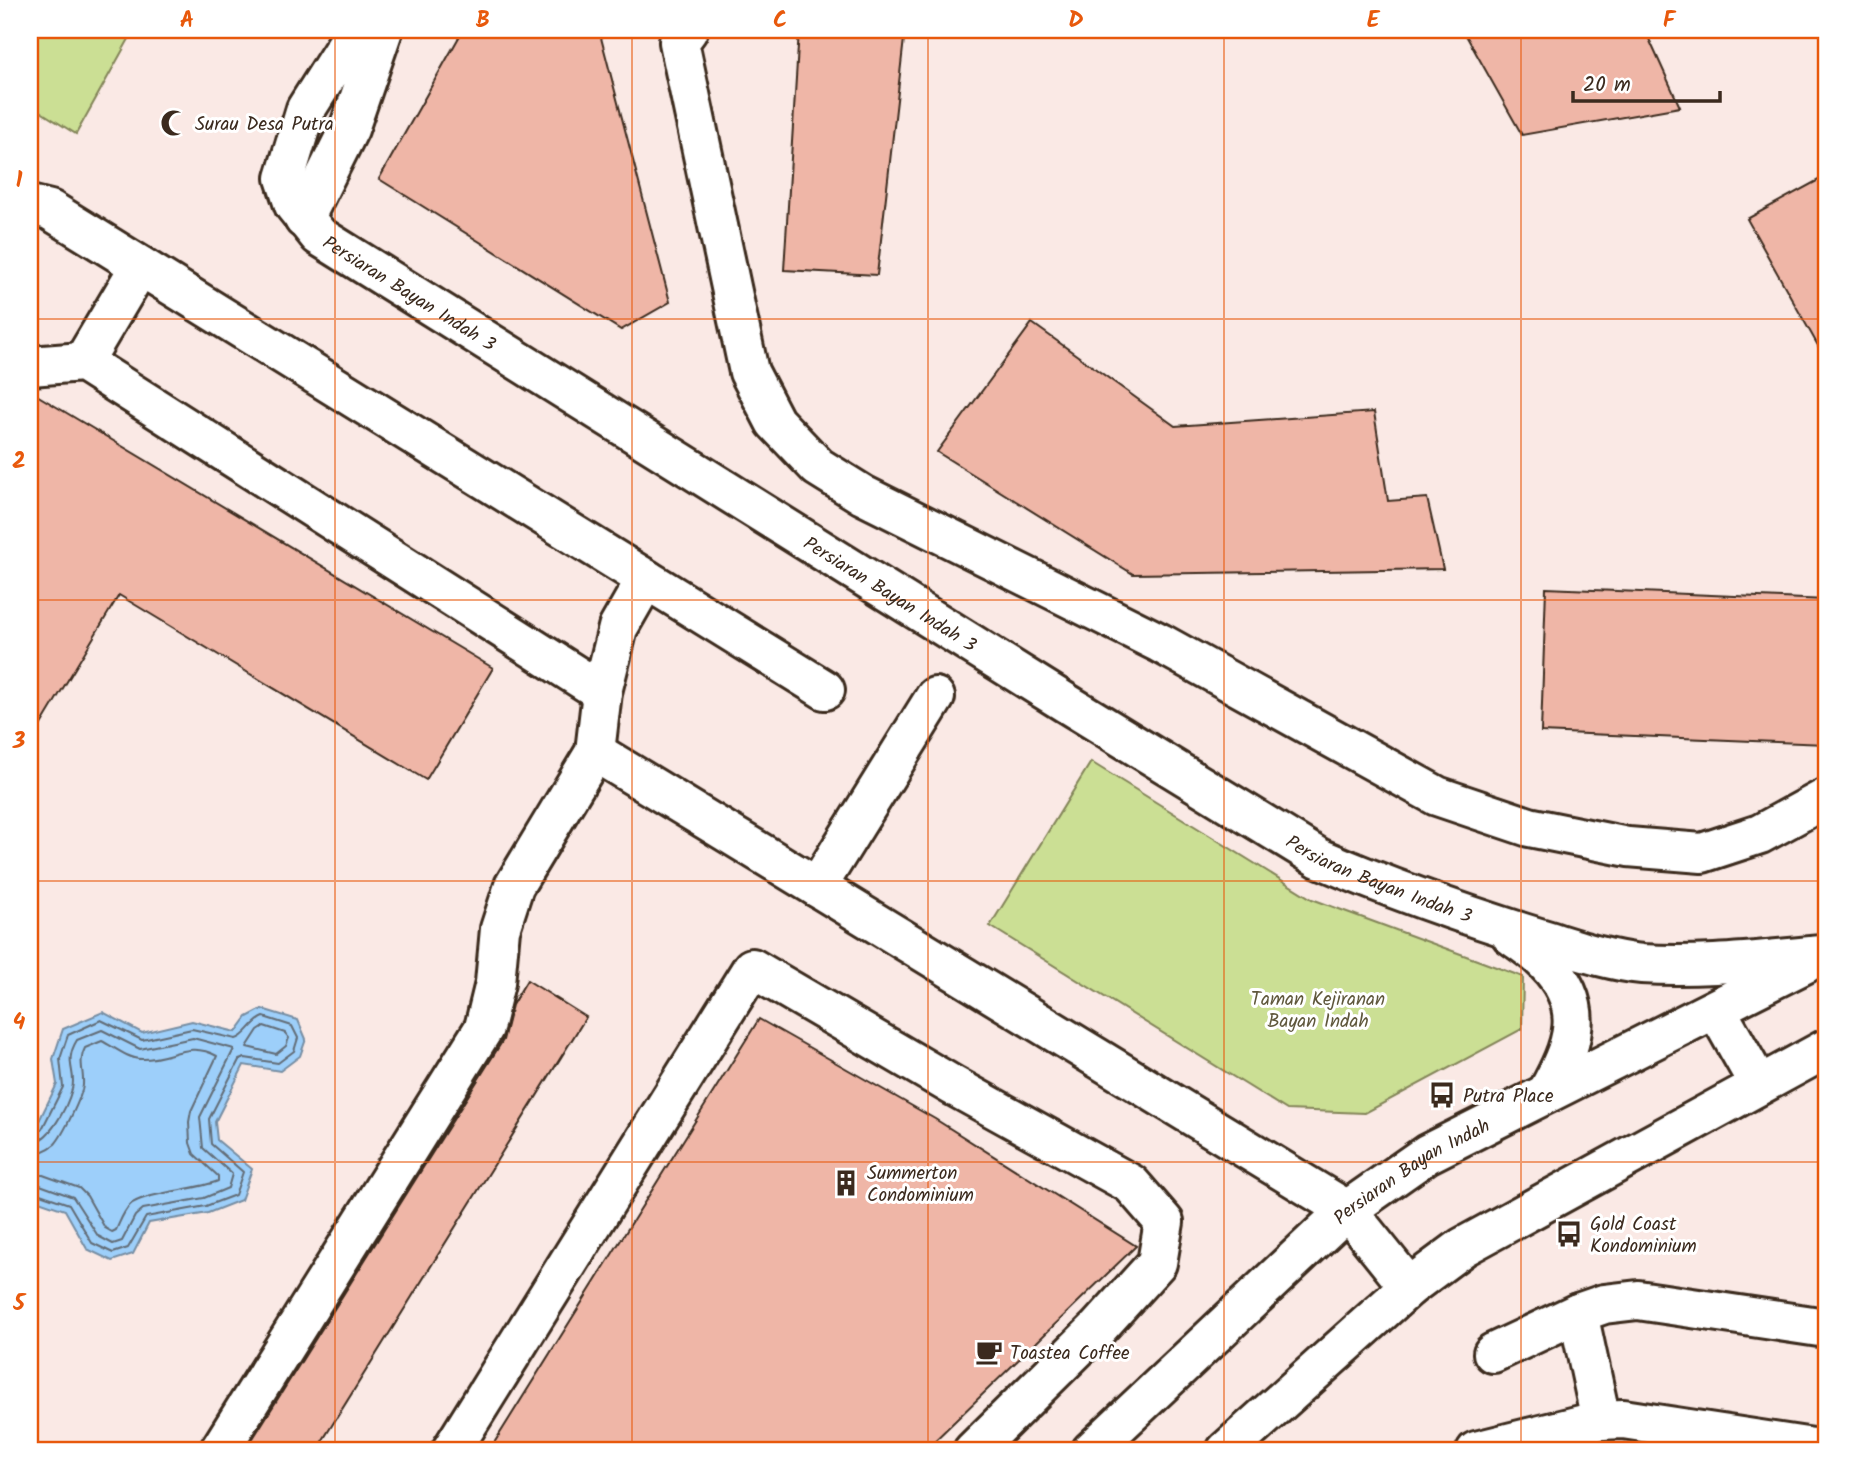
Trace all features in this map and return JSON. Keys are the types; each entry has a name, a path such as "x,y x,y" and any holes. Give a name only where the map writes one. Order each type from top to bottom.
{"street":[{"name":"Persiaran Bayan Indah 3","path":"356,30 306,110 285,178 294,205 319,236 1319,859 1499,925 1585,952 1639,963 1691,966 1825,954"},
{"name":"Persiaran Bayan Indah 3","path":"304,219 349,129 383,30"},
{"path":"688,30 679,42 749,372 775,422 818,467 863,495 1160,643 1437,796 1529,827 1628,847 1702,853 1760,834 1826,798"},
{"path":"30,205 50,210 825,690"},
{"path":"83,362 140,266"},
{"path":"30,366 83,362 602,692"},
{"path":"219,1451 484,1028 495,983 500,929 514,886 595,752 602,692 618,628 646,579"},
{"path":"817,887 935,696"},
{"path":"595,752 1347,1210 1409,1287"},
{"name":"Persiaran Bayan Indah 3","path":"1499,925 1546,963 1564,988 1574,1018 1567,1057 1547,1093"},
{"name":"Persiaran Bayan Indah","path":"1090,1451 1347,1210 1427,1154 1825,954"},
{"path":"451,1451 752,968 952,1085 1131,1184 1164,1222 1157,1263 1098,1328 973,1451"},
{"path":"1716,1009 1759,1086"},
{"path":"1226,1451 1409,1287 1463,1247 1826,1049"},
{"path":"1493,1353 1578,1313 1604,1304 1638,1300 1826,1328"},
{"path":"1578,1313 1601,1420"},
{"path":"1476,1451 1601,1420 1623,1419 1826,1450"}],"green space":[{"path":"30,30 134,30 76,134 30,105"},
{"name":"Taman Kejiranan Bayan Indah","path":"1091,762 1312,899 1523,977 1522,1029 1365,1113 1287,1110 990,926"}],"water":[{"path":"262,1009 298,1020 306,1039 300,1056 280,1071 244,1065 215,1122 217,1140 252,1169 241,1200 208,1213 149,1223 133,1254 112,1261 87,1249 65,1210 36,1200 30,1204 30,1129 37,1125 57,1084 53,1059 63,1029 103,1012 142,1033 192,1021 236,1032 247,1017"}],"building":[{"path":"463,30 599,30 670,302 621,330 379,179"},
{"path":"799,30 905,30 877,275 784,270"},
{"path":"1463,30 1645,30 1680,107 1522,135"},
{"path":"1826,176 1826,360 1747,219"},
{"path":"1032,323 1175,426 1374,412 1388,501 1427,498 1443,569 1133,574 937,452"},
{"path":"30,391 493,668 426,780 119,595 30,743"},
{"path":"1546,588 1826,600 1826,744 1541,732"},
{"path":"527,980 586,1017 316,1451 245,1451 503,1040 512,1005"},
{"name":"Summerton Condominium","path":"759,1019 935,1119 1136,1246 924,1451 489,1451"}],"place":[{"name":"Surau Desa Putra","path":"174,123"},
{"name":"Putra Place","path":"1442,1095"},
{"name":"Summerton Condominium","path":"846,1183"},
{"name":"Gold Coast Kondominium","path":"1569,1234"},
{"name":"Toastea Coffee","path":"989,1352"}]}
